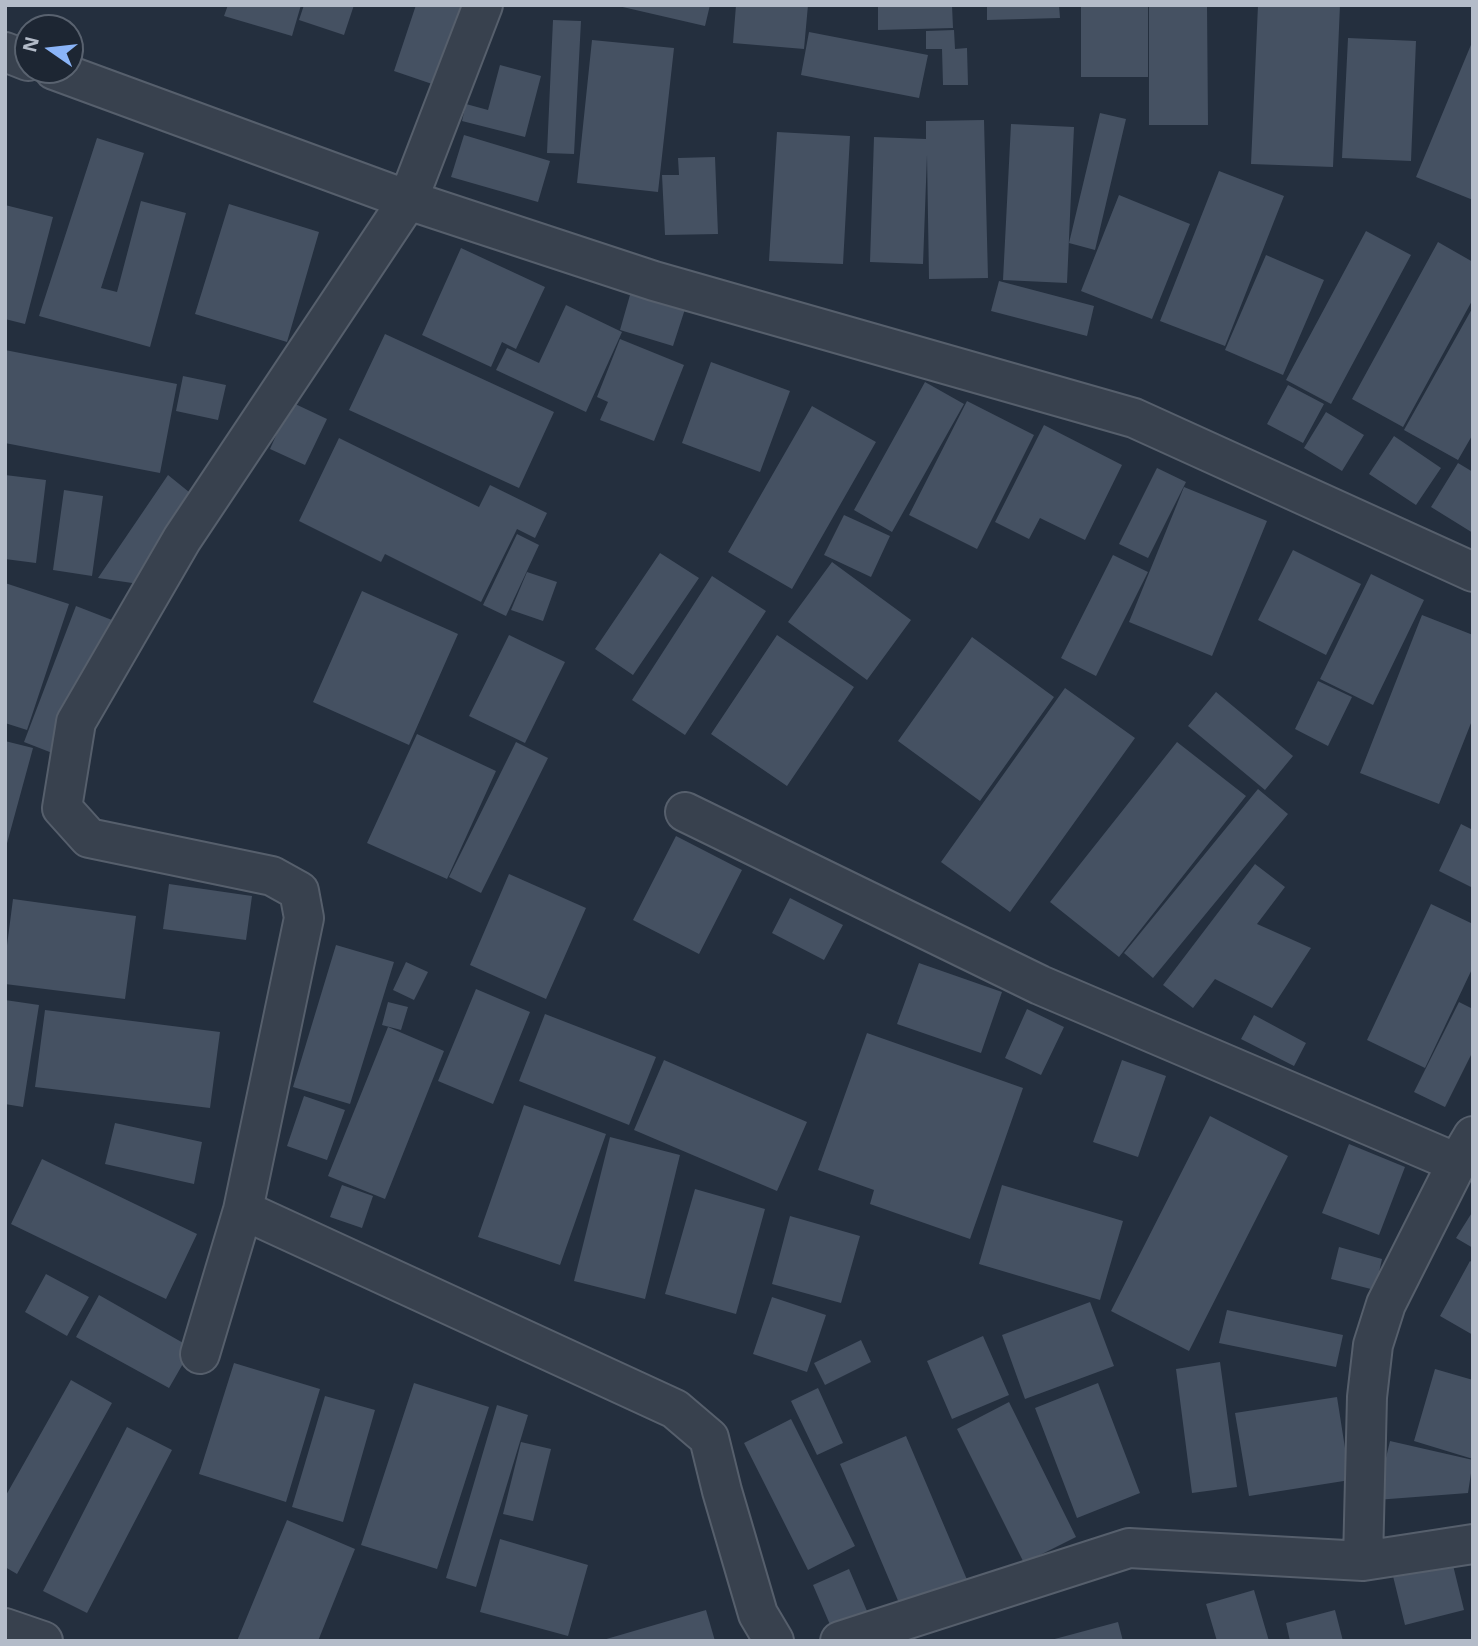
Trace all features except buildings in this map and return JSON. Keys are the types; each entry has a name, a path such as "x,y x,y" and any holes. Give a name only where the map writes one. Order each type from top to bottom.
{"street":[{"path":"200,1354 243,1210 304,918 299,891 272,876 89,838 62,808 76,722 182,539 408,200 483,5"},
{"path":"84,81 408,200 654,281 1134,418 1473,572"},
{"path":"685,812 1040,985 1465,1150 1386,1304 1373,1345 1367,1397 1363,1561"},
{"path":"243,1210 675,1409 709,1438 758,1614 774,1641"},
{"path":"840,1641 1129,1548 1363,1561 1473,1544"},
{"path":"5,1628 43,1641"}]}
